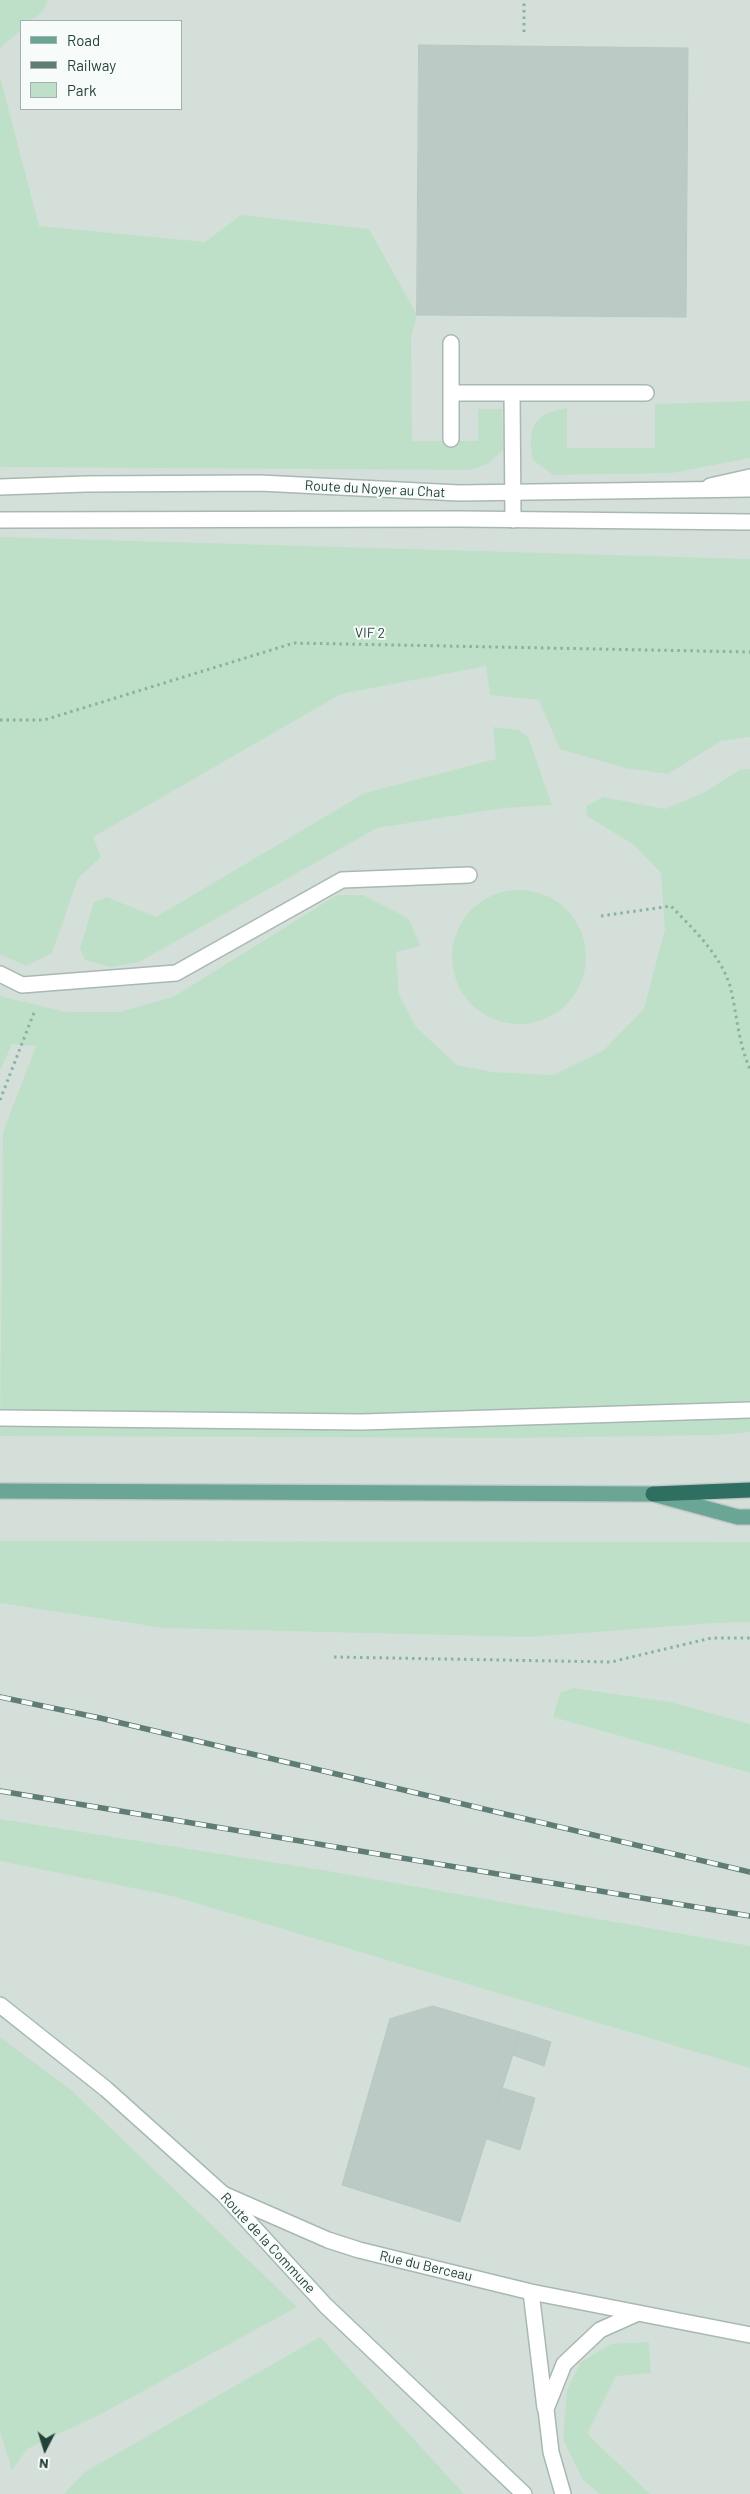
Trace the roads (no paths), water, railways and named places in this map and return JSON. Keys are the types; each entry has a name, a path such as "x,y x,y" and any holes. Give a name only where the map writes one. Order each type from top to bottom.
{"highway":[{"path":"653,1494 750,1490"}],"main road":[{"path":"0,1491 653,1494 738,1517 750,1517"}],"street":[{"path":"451,342 451,439"},
{"path":"451,393 646,393"},
{"path":"512,393 513,520"},
{"path":"701,488 750,477"},
{"name":"Route du Noyer au Chat","path":"0,487 86,484 260,483 459,493 701,488 750,489"},
{"name":"Route du Noyer au Chat","path":"0,520 750,522"},
{"path":"0,974 22,985 176,973 342,880 469,875"},
{"path":"0,1418 362,1422 750,1410"},
{"name":"Route de la Commune","path":"0,2005 106,2089 223,2194 326,2306 524,2494"},
{"name":"Rue du Berceau","path":"223,2194 328,2240 358,2250 531,2292 750,2335"},
{"path":"531,2292 551,2452 563,2494"},
{"path":"546,2409 564,2364 600,2330 636,2314"}],"railway":[{"path":"0,1697 100,1718 750,1872"},
{"path":"0,1791 750,1916"}]}
